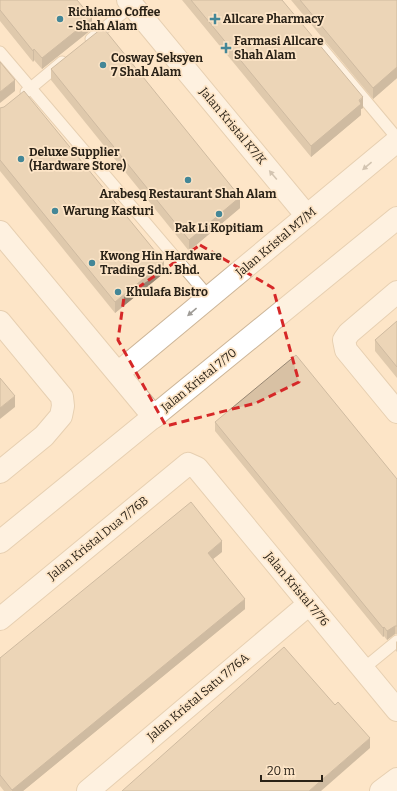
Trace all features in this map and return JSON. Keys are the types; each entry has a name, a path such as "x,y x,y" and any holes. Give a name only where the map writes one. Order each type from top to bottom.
{"street":[{"name":"Jalan Kristal K7/K","path":"133,2 307,216"},
{"name":"Jalan Kristal M7/M","path":"118,373 397,141"},
{"name":"Jalan Kristal 7/70","path":"0,542 397,218"},
{"path":"0,232 154,417"},
{"path":"397,292 349,333 344,340 346,350 397,412"},
{"path":"0,322 62,397 63,406 61,416 44,436 0,472"},
{"name":"Jalan Kristal Dua 7/76B","path":"0,619 188,464 197,468"},
{"name":"Jalan Kristal 7/76","path":"197,468 397,710"},
{"name":"Jalan Kristal Satu 7/76A","path":"88,791 309,604"},
{"path":"381,791 397,779"}],"lane":[{"path":"84,44 133,2"},
{"path":"312,36 397,138"},
{"path":"0,52 209,297"},
{"path":"18,98 72,54"},
{"path":"363,668 397,641"}],"highlighted area":[{"path":"200,245 273,288 299,382 256,403 166,426 118,340 124,297"}],"building":[{"path":"0,0 77,0 92,18 42,58 34,49 33,51 0,10"},
{"path":"191,0 282,0 363,97 359,100 361,104 311,146"},
{"path":"300,0 397,0 397,67 373,88"},
{"path":"101,29 103,32 105,30 240,197 189,240 51,69"},
{"path":"0,62 15,80 0,92"},
{"path":"24,91 164,262 115,302 0,160 0,108 4,107"},
{"path":"397,321 397,367 375,340"},
{"path":"296,355 397,479 397,626 387,631 215,422"},
{"path":"0,378 15,396 0,408"},
{"path":"191,502 222,541 208,553 245,599 12,790 0,775 0,658"},
{"path":"284,647 335,705 338,702 370,738 309,791 122,791"}],"place":[{"name":"Richiamo Coffee - Shah Alam","path":"60,19"},
{"name":"Allcare Pharmacy","path":"215,19"},
{"name":"Farmasi Allcare Shah Alam","path":"226,48"},
{"name":"Cosway Seksyen 7 Shah Alam","path":"103,65"},
{"name":"Deluxe Supplier (Hardware Store)","path":"21,159"},
{"name":"Arabesq Restaurant Shah Alam","path":"188,180"},
{"name":"Warung Kasturi","path":"55,211"},
{"name":"Pak Li Kopitiam","path":"219,214"},
{"name":"Kwong Hin Hardware Trading Sdn. Bhd.","path":"92,263"},
{"name":"Khulafa Bistro","path":"118,292"}]}
